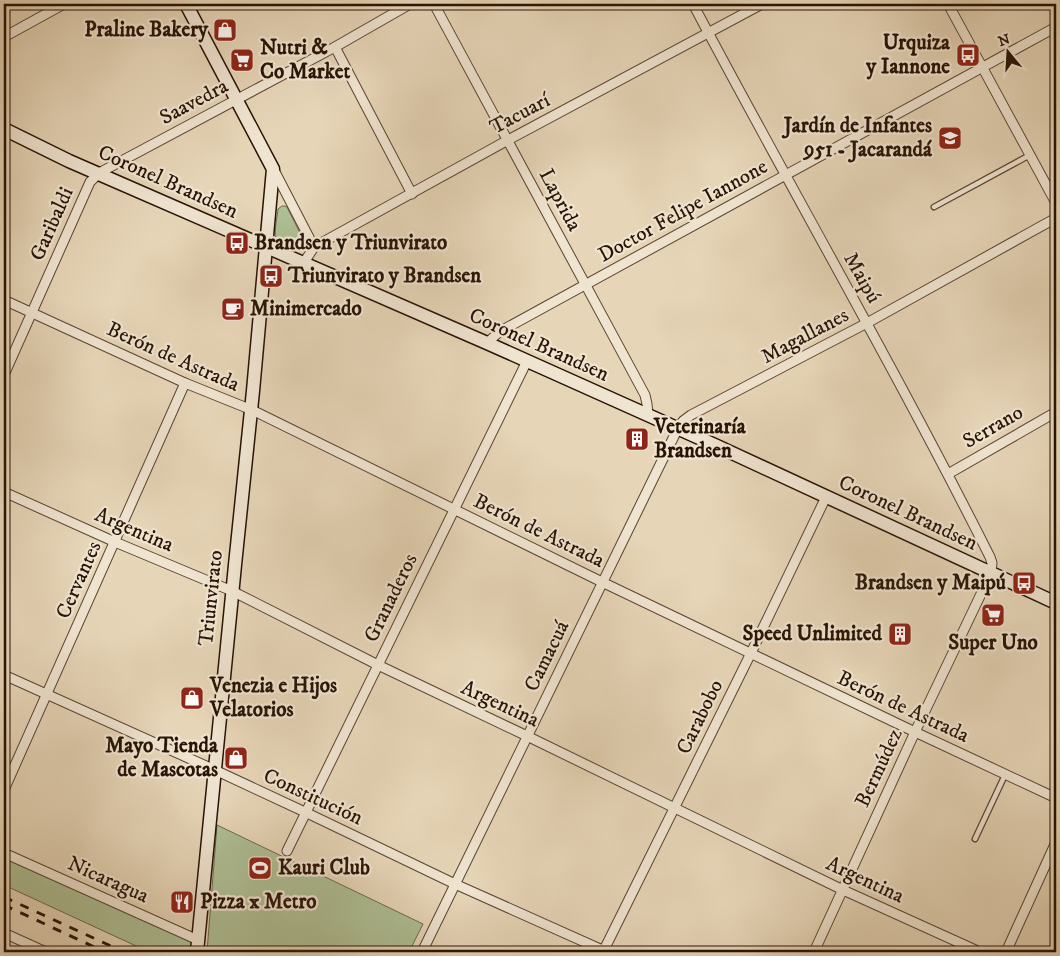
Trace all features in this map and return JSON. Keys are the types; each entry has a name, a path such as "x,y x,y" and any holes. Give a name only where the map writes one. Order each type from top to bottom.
{"street":[{"path":"4,37 64,4"},
{"path":"186,4 314,247"},
{"name":"Saavedra","path":"99,174 335,47 410,4"},
{"name":"Laprida","path":"434,4 645,395 648,404 648,415"},
{"name":"Maipú","path":"693,4 948,474 990,557 992,563 991,573"},
{"name":"Tacuarí","path":"303,264 314,247 508,140 762,4"},
{"path":"948,4 1056,203"},
{"name":"Doctor Felipe Iannone","path":"487,343 499,332 1056,27"},
{"path":"335,47 412,194"},
{"name":"Coronel Brandsen","path":"4,129 69,161 678,428 1056,603"},
{"name":"Triunvirato","path":"197,946 252,410 274,169"},
{"name":"Garibaldi","path":"4,375 90,182 99,174"},
{"name":"Magallanes","path":"678,428 691,415 867,323 1056,218"},
{"name":"Berón de Astrada","path":"4,300 185,384 252,410 602,582 1056,798"},
{"name":"Granaderos","path":"287,851 527,361"},
{"name":"Cervantes","path":"4,790 185,384"},
{"name":"Serrano","path":"948,474 1056,412"},
{"name":"Camacuá","path":"422,952 678,428"},
{"name":"Argentina","path":"4,492 115,542 232,591 378,665 675,807 843,890 980,952"},
{"name":"Carabobo","path":"605,952 826,497"},
{"name":"Bermúdez","path":"814,952 915,732 991,573"},
{"name":"Constitución","path":"4,675 215,770 454,884 605,952"},
{"path":"1006,952 1056,842"},
{"name":"Nicaragua","path":"4,852 197,946"},
{"path":"4,933 46,952"}],"lane":[{"path":"934,207 1030,155"},
{"path":"975,838 1005,774"}],"green space":[{"path":"282,206 287,207 302,238 300,242 282,247 278,244 275,234 278,209"},
{"name":"Kauri Club","path":"217,825 423,924 409,952 207,952"},
{"path":"4,856 193,940 191,952 149,952 4,885"}],"railway":[{"path":"4,897 124,952"},
{"path":"4,905 105,952"}],"place":[{"name":"Praline Bakery","path":"225,30"},
{"name":"Urquiza y Iannone","path":"968,55"},
{"name":"Nutri & Co Market","path":"242,60"},
{"name":"Jardín de Infantes 951 - Jacarandá","path":"950,138"},
{"name":"Brandsen y Triunvirato","path":"237,243"},
{"name":"Triunvirato y Brandsen","path":"271,276"},
{"name":"Minimercado","path":"233,309"},
{"name":"Veterinaría Brandsen","path":"637,439"},
{"name":"Brandsen y Maipú","path":"1024,583"},
{"name":"Super Uno","path":"993,615"},
{"name":"Speed Unlimited","path":"900,634"},
{"name":"Venezia e Hijos Velatorios","path":"192,698"},
{"name":"Mayo Tienda de Mascotas","path":"236,758"},
{"name":"Kauri Club","path":"260,868"},
{"name":"Pizza x Metro","path":"182,902"}]}
